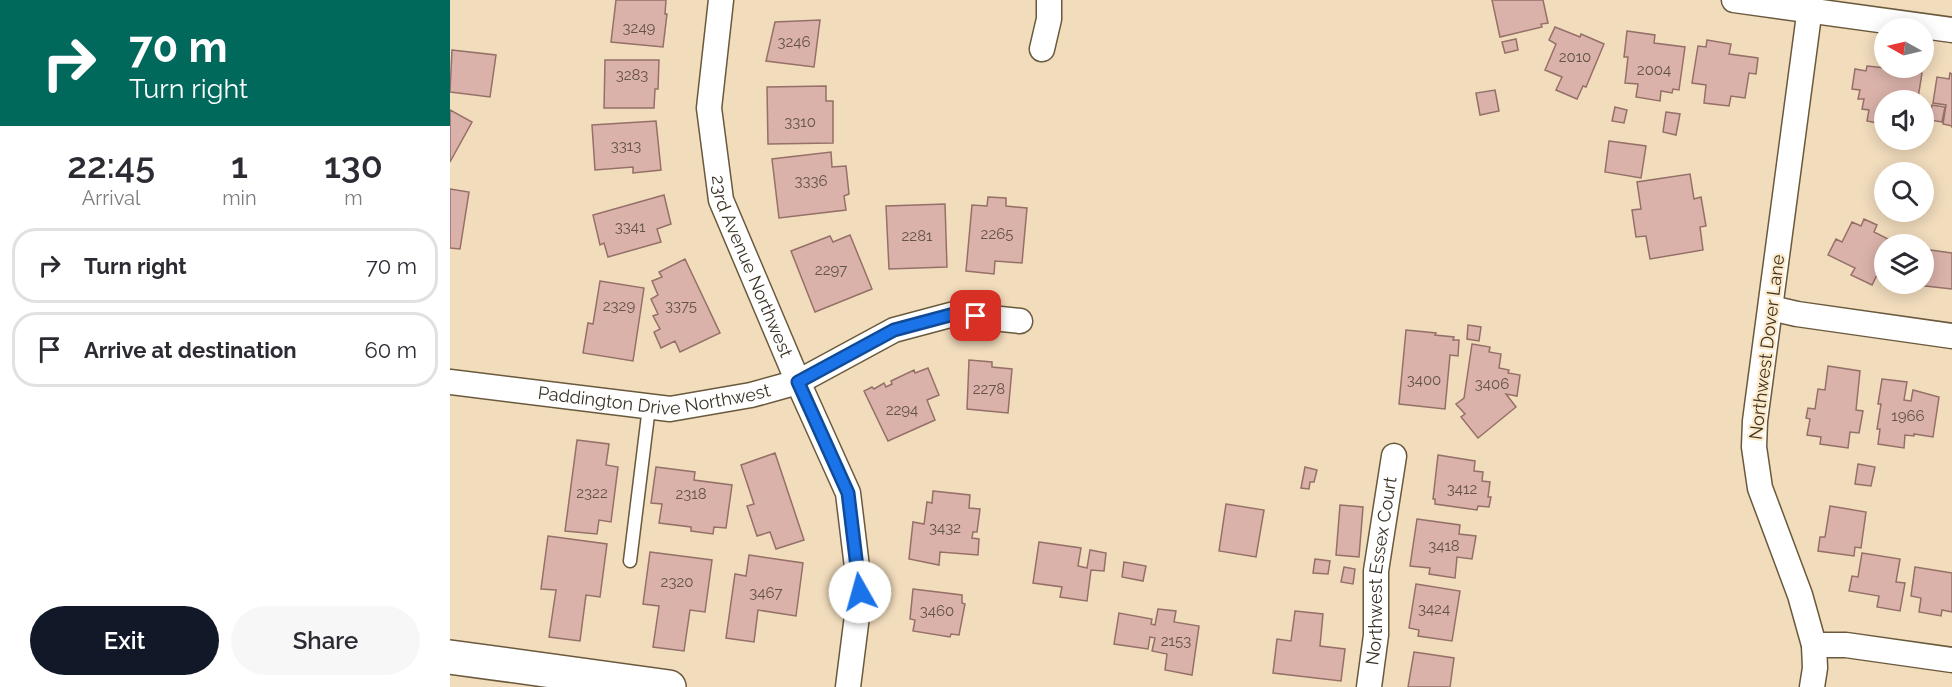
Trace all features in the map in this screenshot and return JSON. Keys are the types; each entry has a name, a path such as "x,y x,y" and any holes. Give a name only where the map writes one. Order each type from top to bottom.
{"main road":[{"path":"450,657 669,687"}],"street":[{"path":"1042,49 1049,19 1049,0"},
{"path":"1734,0 1810,5 1952,30"},
{"name":"Northwest Dover Lane","path":"1810,5 1755,422 1754,447 1758,477 1770,518 1800,595 1814,645 1815,668 1812,687"},
{"name":"23rd Avenue Northwest","path":"721,6 709,108 721,200 848,493 860,592 848,687"},
{"path":"1771,308 1797,314 1952,336"},
{"name":"Paddington Drive Northwest","path":"450,382 670,409 751,395 798,382 894,330 954,314 1020,321"},
{"name":"Northwest Essex Court","path":"1369,687 1376,635 1376,571 1394,456"},
{"path":"1814,645 1846,645 1952,660"}],"lane":[{"path":"630,561 649,406"}],"building":[{"path":"616,0 666,0 665,14 667,14 663,47 611,42"},
{"path":"1492,0 1543,0 1548,23 1541,24 1542,27 1500,37"},
{"path":"820,20 814,67 766,61 775,22"},
{"path":"1555,27 1580,37 1581,34 1604,44 1586,87 1583,86 1577,99 1556,90 1562,77 1545,70 1556,44 1549,40"},
{"path":"1627,31 1655,35 1654,43 1685,47 1679,90 1673,89 1672,93 1661,91 1660,101 1636,97 1638,84 1625,83 1628,57 1624,57"},
{"path":"1516,39 1518,50 1505,53 1502,42"},
{"path":"1707,40 1731,44 1729,54 1758,58 1756,74 1749,73 1745,98 1731,96 1729,106 1704,103 1706,85 1692,83 1698,46 1706,47"},
{"path":"452,50 496,55 490,97 450,92"},
{"path":"605,60 659,60 658,89 655,89 654,108 604,108"},
{"path":"1867,66 1874,67 1874,78 1921,78 1919,90 1874,90 1874,122 1867,121 1869,110 1862,109 1864,99 1858,99 1860,90 1852,89 1855,69 1866,71"},
{"path":"1950,73 1952,74 1952,126 1943,124 1946,105 1934,103 1937,77 1949,79"},
{"path":"826,86 826,101 833,101 833,143 768,144 767,87"},
{"path":"1495,90 1499,111 1480,115 1476,93"},
{"path":"1934,105 1945,107 1942,122 1934,121"},
{"path":"1615,107 1627,110 1624,123 1612,121"},
{"path":"450,110 472,122 450,162"},
{"path":"1666,112 1680,114 1676,135 1663,132"},
{"path":"656,121 661,170 633,173 633,167 595,170 592,125"},
{"path":"1609,141 1646,146 1641,178 1605,172"},
{"path":"831,152 832,167 846,166 849,194 844,196 846,210 779,218 772,159"},
{"path":"1690,174 1694,199 1701,197 1706,226 1700,227 1703,250 1650,259 1646,236 1636,237 1632,210 1641,209 1637,182"},
{"path":"450,189 469,192 460,249 450,248"},
{"path":"664,195 671,224 657,229 661,242 608,257 604,243 600,245 593,215"},
{"path":"988,197 1006,198 1006,206 1027,208 1022,263 995,261 994,274 966,271 972,205 987,206"},
{"path":"945,204 947,267 889,269 886,206"},
{"path":"1864,219 1877,225 1874,232 1878,234 1874,234 1874,281 1872,285 1851,275 1855,268 1828,255 1836,239 1842,242 1852,222 1861,226"},
{"path":"850,235 872,289 815,312 791,251 830,236 833,242"},
{"path":"1934,251 1952,253 1952,289 1934,287"},
{"path":"685,259 720,333 680,352 675,341 661,348 654,332 660,329 653,316 658,314 651,299 658,295 652,281 662,277 659,272"},
{"path":"600,281 644,288 633,361 583,353 588,323 593,324"},
{"path":"1468,325 1481,327 1479,341 1467,339"},
{"path":"1406,330 1436,333 1435,335 1454,337 1453,340 1459,340 1458,356 1450,355 1445,409 1399,404"},
{"path":"1472,344 1490,347 1489,352 1501,354 1499,368 1509,370 1508,373 1520,375 1517,396 1506,394 1516,407 1478,438 1461,417 1465,414 1456,404 1464,398"},
{"path":"969,360 992,362 992,367 1012,369 1008,413 967,409"},
{"path":"1828,366 1860,371 1856,410 1863,411 1859,433 1850,432 1848,448 1820,444 1821,437 1807,435 1810,419 1806,418 1808,408 1815,409 1818,389 1825,390"},
{"path":"928,368 939,395 927,400 935,420 888,441 864,391 872,387 874,389 884,383 886,387 892,384 891,381 914,370 915,373"},
{"path":"1882,379 1907,382 1904,400 1911,401 1913,390 1939,397 1933,437 1905,435 1904,448 1878,444 1880,429 1877,429 1881,404 1878,404"},
{"path":"577,440 609,444 606,465 618,467 611,522 599,520 597,534 565,531"},
{"path":"775,453 804,540 776,549 770,532 757,536 747,506 754,504 741,465"},
{"path":"1438,455 1475,461 1474,471 1483,472 1482,481 1490,482 1489,507 1478,506 1477,510 1435,504 1435,499 1433,499"},
{"path":"1858,464 1875,467 1871,486 1855,484"},
{"path":"656,467 695,472 694,480 732,485 726,528 714,527 713,534 691,531 691,527 659,523 662,504 651,503"},
{"path":"1305,467 1317,470 1314,482 1310,482 1309,489 1301,488"},
{"path":"933,491 970,495 969,508 980,509 977,532 973,532 972,538 979,539 978,555 940,552 939,565 909,559 913,522 924,524 927,502 932,503"},
{"path":"1226,504 1264,510 1256,557 1219,551"},
{"path":"1340,505 1363,507 1359,557 1336,555"},
{"path":"1830,506 1866,512 1861,548 1855,547 1854,556 1818,551 1820,537 1825,537"},
{"path":"1417,519 1460,525 1459,534 1476,536 1472,559 1457,557 1455,578 1429,574 1430,568 1410,566"},
{"path":"548,536 607,544 600,597 586,595 580,641 549,637 556,590 541,589"},
{"path":"1039,542 1081,548 1078,566 1087,568 1090,550 1106,553 1104,571 1091,570 1087,601 1060,597 1062,587 1033,583"},
{"path":"650,552 712,560 705,612 690,610 684,651 653,647 659,606 643,604"},
{"path":"1862,553 1900,559 1896,582 1905,583 1900,611 1877,607 1879,596 1849,591 1852,576 1858,577"},
{"path":"749,555 803,563 796,616 758,610 754,642 726,638 735,574 746,576"},
{"path":"1315,559 1330,561 1328,574 1313,573"},
{"path":"1124,562 1146,566 1143,581 1122,577"},
{"path":"1344,567 1355,569 1353,584 1341,582"},
{"path":"1915,567 1952,573 1952,612 1942,610 1941,616 1919,612 1921,598 1911,596"},
{"path":"1416,584 1460,591 1452,641 1418,636 1419,630 1409,628"},
{"path":"913,589 962,595 962,603 965,604 959,635 951,634 950,637 913,631 915,620 910,619"},
{"path":"1158,609 1176,611 1174,622 1199,626 1192,675 1165,670 1167,654 1152,651 1155,638 1150,637 1148,649 1114,644 1119,613 1152,619 1151,624 1155,625"},
{"path":"1295,611 1323,614 1320,646 1345,649 1341,681 1273,673 1277,639 1291,641"},
{"path":"1414,652 1454,658 1450,687 1408,687"}],"route":[{"path":"860,592 848,493 798,382 894,330 954,314 976,316"}]}
